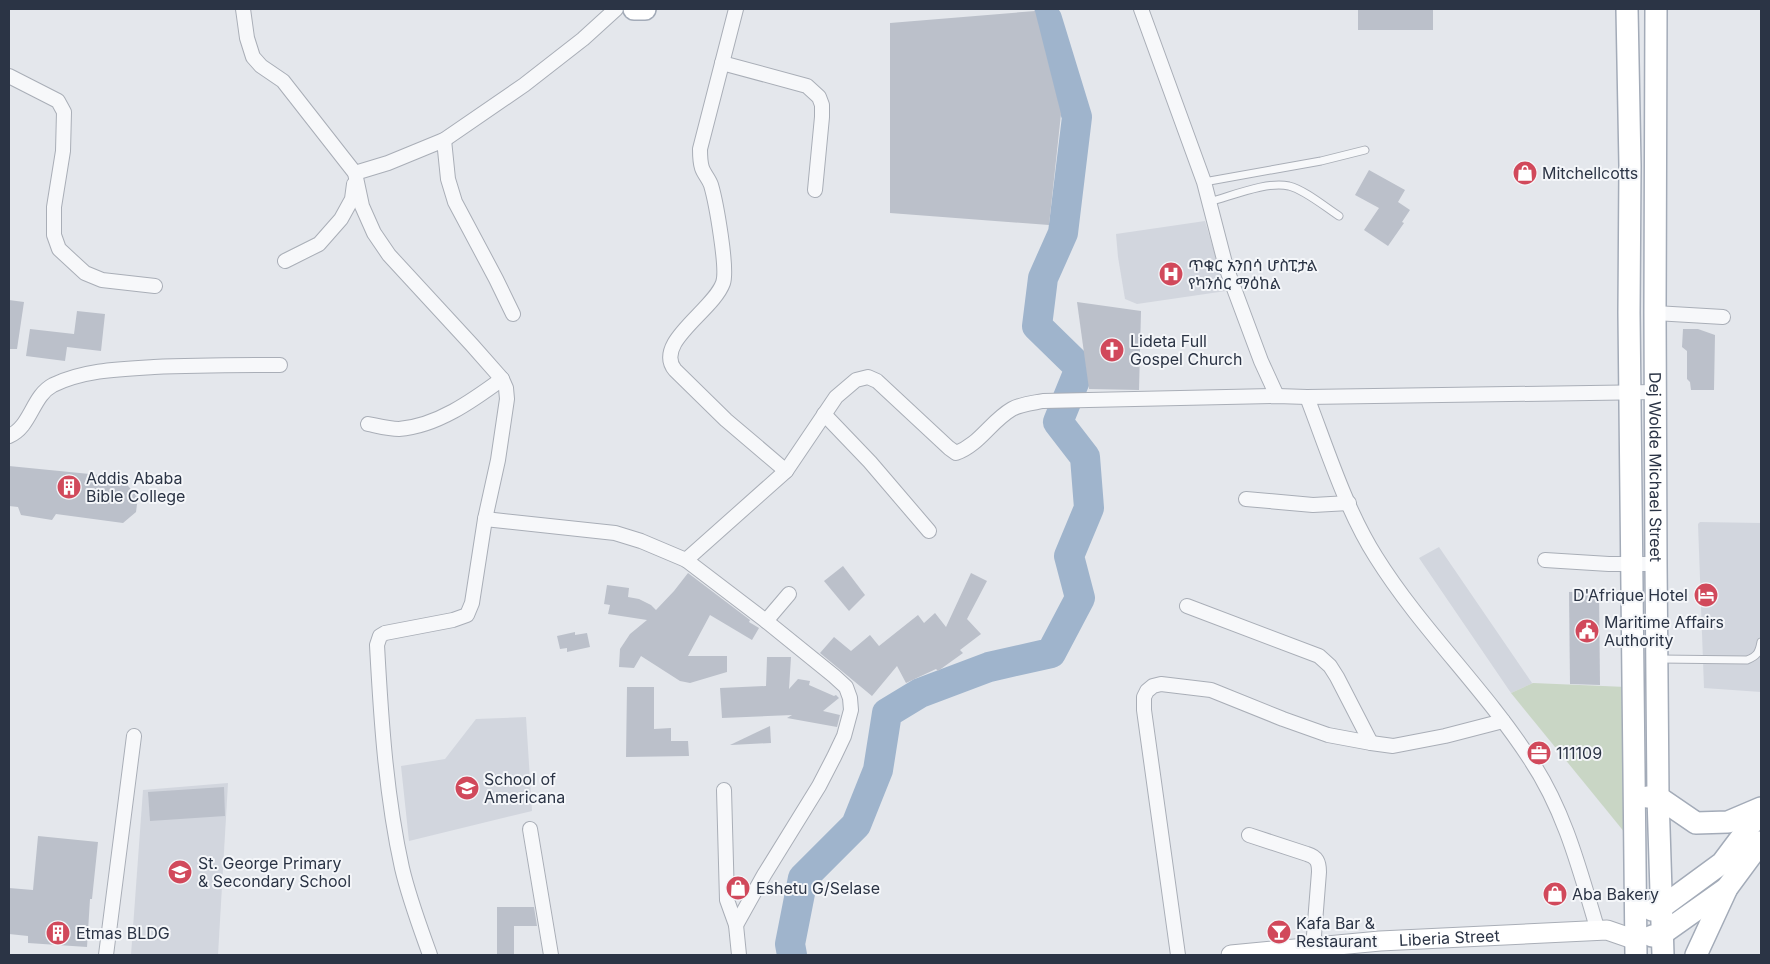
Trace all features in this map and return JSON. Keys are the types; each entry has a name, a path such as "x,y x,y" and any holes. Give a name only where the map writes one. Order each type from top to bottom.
{"main road":[{"path":"634,9 645,9"},
{"name":"Dej Wolde Michael Street","path":"1627,9 1636,947"},
{"name":"Dej Wolde Michael Street","path":"1656,9 1656,564 1658,797 1663,955"},
{"path":"1634,797 1658,797 1696,823 1728,822 1761,810"},
{"path":"1636,915 1662,907 1722,863 1761,810"},
{"path":"1696,955 1727,888 1761,842"},
{"path":"1636,947 1662,934 1727,888"}],"street":[{"path":"243,9 247,38 253,57 261,66 283,81 355,173 362,206 374,233 389,255 502,379 506,388 498,460 485,518 472,603 467,615 454,620 385,633 380,636 377,645 382,722 393,816 402,869 430,955"},
{"path":"355,173 388,163 444,140 546,68 583,39 616,9"},
{"path":"736,9 700,149 702,168 711,185 724,260 723,284 712,302 673,344 669,354 670,364 726,420 786,471"},
{"path":"1142,9 1204,182 1226,267 1261,361 1277,396"},
{"path":"722,63 807,86 819,97 822,105 822,117 815,190"},
{"path":"9,76 58,100 64,112 63,150 54,207 54,235 59,249 85,273 102,280 155,286"},
{"path":"444,140 448,179 455,202 513,314"},
{"path":"285,261 319,244 341,218 352,199 355,173"},
{"path":"1655,313 1723,316"},
{"path":"9,436 14,434 23,424 36,401 50,386 69,379 114,369 199,365 280,365"},
{"path":"686,560 786,471 836,397 856,380 868,377 877,381 956,453 972,444 1013,408 1043,401 1277,396 1656,392"},
{"path":"368,424 396,429 422,424 443,416 472,400 502,379"},
{"path":"1307,397 1349,503 1376,556 1402,594 1531,759 1557,806 1603,930"},
{"path":"824,414 870,462 929,531"},
{"path":"1246,499 1312,505 1349,503"},
{"path":"485,518 615,533 641,541 686,560 766,621 846,687 850,698 851,710 844,736 819,786 764,875 736,925"},
{"path":"1545,560 1656,564"},
{"path":"766,621 789,594"},
{"path":"1187,606 1319,656 1330,666 1337,677 1372,743"},
{"path":"1178,955 1144,710 1144,698 1147,691 1153,686 1161,684 1211,690 1283,719 1328,734 1393,746 1503,721"},
{"path":"106,955 134,736"},
{"path":"724,790 726,892 736,925 739,955"},
{"path":"530,829 551,955"},
{"path":"1249,835 1315,856 1318,860 1319,872 1312,948"},
{"name":"Liberia Street","path":"1231,955 1380,941 1603,930 1636,915"},
{"name":"Liberia Street","path":"1603,930 1636,947"}],"lane":[{"path":"1204,182 1321,162 1365,150"},
{"path":"1209,202 1270,185 1289,186 1301,191 1339,216"},
{"path":"1657,659 1747,660 1759,653 1761,642"}],"shaded area":[{"name":"ጥቁር አንበሳ ሆስፒታል የካንሰር ማዕከል","path":"1205,221 1226,291 1137,304 1125,299 1116,234"},
{"path":"1700,522 1761,523 1761,692 1704,688 1698,524"},
{"path":"1439,547 1533,683 1511,693 1419,558"},
{"name":"School of Americana","path":"526,717 532,811 409,841 401,766 445,759 476,719"},
{"name":"St. George Primary & Secondary School","path":"228,783 218,955 131,955 143,790"}],"green space":[{"path":"1533,683 1626,687 1630,839 1511,693"}],"building":[{"path":"1358,9 1433,9 1433,30 1358,30"},
{"path":"1035,11 1061,114 1049,225 890,213 890,23"},
{"path":"1369,170 1405,190 1398,202 1410,210 1402,222 1404,223 1388,246 1364,230 1379,208 1355,195"},
{"path":"9,300 24,302 17,349 9,349"},
{"name":"Lideta Full Gospel Church","path":"1077,302 1141,311 1139,390 1089,389"},
{"path":"77,311 105,314 101,351 67,347 65,361 26,356 30,329 74,334"},
{"path":"1683,329 1698,329 1715,335 1714,390 1691,390 1690,382 1687,379 1687,351 1682,347"},
{"name":"Addis Ababa Bible College","path":"9,466 120,477 138,497 136,512 123,523 56,514 52,520 21,515 18,507 9,506"},
{"path":"843,566 865,595 849,611 824,581"},
{"path":"688,573 759,628 752,640 710,615 688,656 727,656 727,672 690,683 680,681 641,656 634,668 619,667 620,649 630,634 647,620 608,614 610,605 604,604 607,585 629,588 628,597 639,599 656,610"},
{"path":"971,573 987,581 967,619 981,634 960,650 963,653 938,671 936,669 906,683 897,666 872,696 820,653 834,637 851,651 870,635 879,646 918,615 924,623 935,613 946,627"},
{"path":"1599,591 1600,685 1570,684 1569,592"},
{"path":"575,632 575,635 587,633 590,647 567,652 567,648 560,649 557,636"},
{"path":"767,657 791,657 789,689 798,679 810,681 809,685 834,696 836,695 839,698 823,711 840,715 837,727 787,718 792,715 722,718 720,688 766,686"},
{"path":"627,687 654,687 654,729 671,728 671,741 688,741 689,756 626,757"},
{"path":"770,726 771,743 730,745"},
{"path":"224,787 225,816 150,821 148,792"},
{"path":"38,836 98,842 92,899 90,899 87,947 28,943 28,936 9,934 9,888 33,890"},
{"path":"497,907 534,907 537,926 514,926 514,955 497,955"}],"waterway":[{"path":"792,955 790,944 803,878 856,825 878,770 887,713 920,693 989,667 1051,653 1080,598 1069,556 1089,508 1085,457 1058,422 1080,368 1037,326 1043,278 1063,233 1077,117 1047,19"}],"place":[{"name":"Mitchellcotts","path":"1525,173"},
{"name":"ጥቁር አንበሳ ሆስፒታል የካንሰር ማዕከል","path":"1171,274"},
{"name":"Lideta Full Gospel Church","path":"1112,350"},
{"name":"Addis Ababa Bible College","path":"69,487"},
{"name":"D'Afrique Hotel","path":"1706,595"},
{"name":"Maritime Affairs Authority","path":"1587,631"},
{"name":"111109","path":"1539,753"},
{"name":"School of Americana","path":"467,788"},
{"name":"St. George Primary & Secondary School","path":"180,872"},
{"name":"Eshetu G/Selase","path":"738,888"},
{"name":"Aba Bakery","path":"1555,894"},
{"name":"Kafa Bar & Restaurant","path":"1279,932"},
{"name":"Etmas BLDG","path":"58,933"}]}
